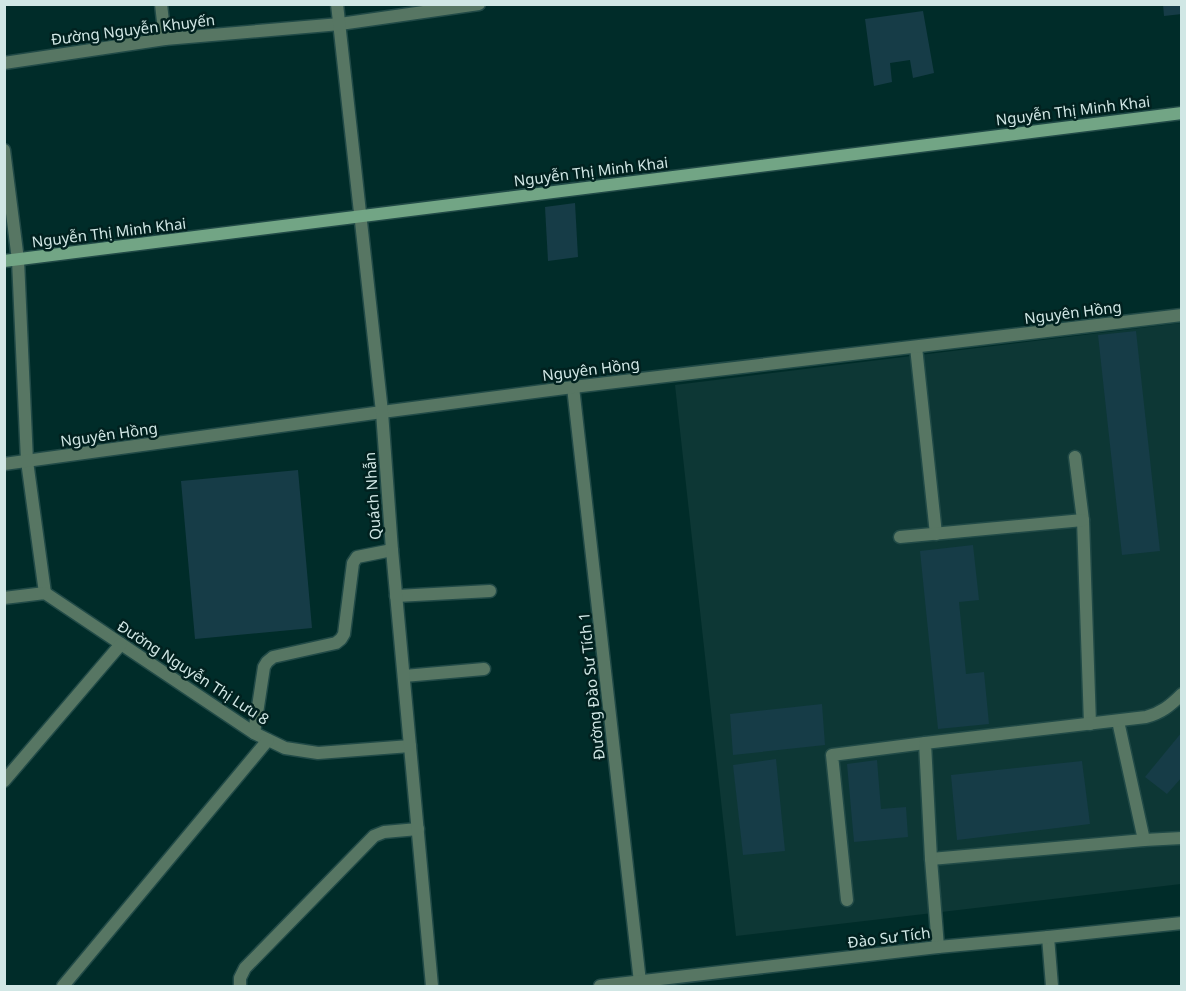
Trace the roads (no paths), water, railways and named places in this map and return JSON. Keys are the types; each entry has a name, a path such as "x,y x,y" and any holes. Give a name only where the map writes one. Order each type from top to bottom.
{"main road":[{"name":"Nguyễn Thị Minh Khai","path":"4,261 1182,113"}],"street":[{"path":"161,4 165,39"},
{"name":"Quách Nhẫn","path":"337,4 382,412 392,550 432,987"},
{"name":"Đường Nguyễn Khuyến","path":"4,63 165,39 340,24 479,4"},
{"path":"4,150 18,260 27,461 45,593 4,598"},
{"name":"Nguyên Hồng","path":"4,464 573,387 1182,315"},
{"path":"916,347 936,534"},
{"name":"Đường Đào Sư Tích 1","path":"573,387 640,982"},
{"path":"1075,457 1083,520 1090,724"},
{"path":"900,537 1083,520"},
{"path":"254,733 264,667 267,662 273,657 336,643 341,639 344,634 354,560 357,557 392,550"},
{"path":"396,596 490,591"},
{"name":"Đường Nguyễn Thị Lưu 8","path":"45,593 254,733 285,748 318,753 410,746"},
{"path":"4,781 121,644"},
{"path":"404,676 484,669"},
{"path":"847,900 832,755 1146,717 1169,707 1182,694"},
{"path":"1118,721 1144,840"},
{"path":"63,987 268,740"},
{"path":"925,743 938,947"},
{"path":"240,987 240,978 245,968 374,836 384,832 418,829"},
{"path":"931,859 1182,838"},
{"name":"Đào Sư Tích","path":"600,987 938,947 1182,922"},
{"path":"1048,937 1052,987"}]}
